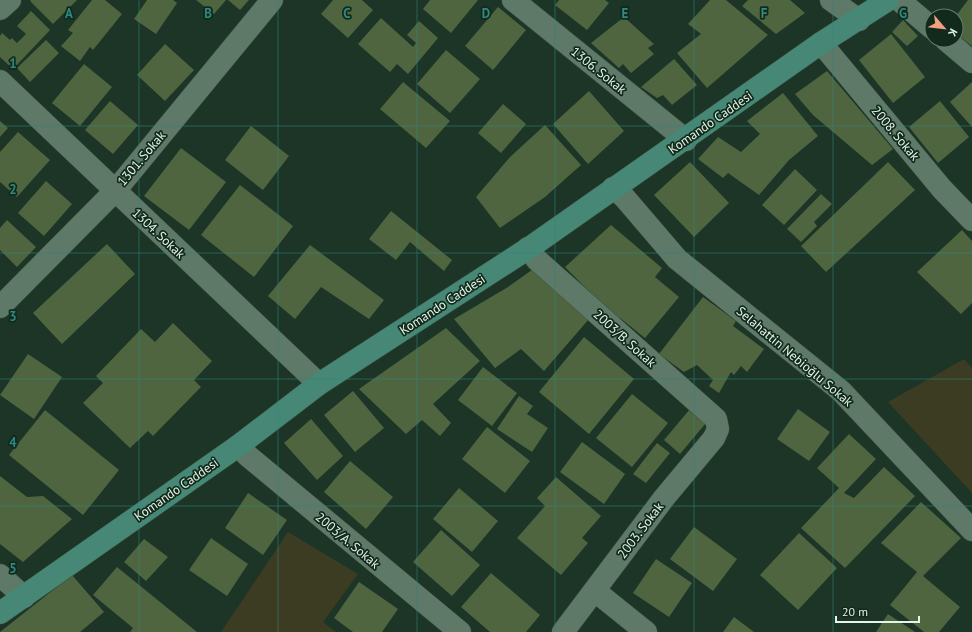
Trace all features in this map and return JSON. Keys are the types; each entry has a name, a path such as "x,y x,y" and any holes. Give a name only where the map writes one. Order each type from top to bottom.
{"main road":[{"name":"Komando Caddesi","path":"0,613 238,446 319,384 528,248 613,188 686,140 821,43 888,0"}],"street":[{"path":"0,9 10,0"},
{"name":"1301. Sokak","path":"0,307 115,191 272,0"},
{"name":"1306. Sokak","path":"513,0 686,140"},
{"path":"831,0 859,20"},
{"path":"899,0 924,21"},
{"name":"2008. Sokak","path":"821,43 942,189 972,220"},
{"path":"955,48 972,62"},
{"name":"1304. Sokak","path":"0,81 319,384"},
{"name":"Selahattin Nebioğlu Sokak","path":"613,188 624,197 677,259 841,392 972,530"},
{"name":"2003/B. Sokak","path":"528,248 537,260 716,419 718,429"},
{"name":"2003. Sokak","path":"563,632 664,498 714,438 718,429"},
{"name":"2003/A. Sokak","path":"238,446 248,456 460,632"},
{"path":"0,575 24,597"},
{"path":"595,591 646,632"}],"shaded area":[{"path":"964,359 972,368 972,493 888,402"},
{"path":"288,532 358,574 323,622 336,632 221,632"}],"building":[{"path":"77,0 53,24 30,1"},
{"path":"92,0 105,0 122,14 93,50 90,47 80,61 61,46 73,33 68,30"},
{"path":"147,0 173,0 177,3 156,34 134,19"},
{"path":"196,0 226,0 214,14"},
{"path":"228,0 249,0 240,10"},
{"path":"333,0 362,0 373,10 348,38 321,14"},
{"path":"430,0 478,0 451,33 423,9"},
{"path":"559,0 605,0 609,3 587,30 555,5"},
{"path":"710,0 726,0 768,35 707,88 677,53 701,34 688,24"},
{"path":"748,0 790,0 805,13 776,34 742,6"},
{"path":"968,0 972,0 972,46 964,40 964,8 962,8"},
{"path":"498,7 526,30 493,70 465,46"},
{"path":"31,11 50,30 13,69 0,57 0,36 2,33 10,40 12,38 17,43 26,34 17,26"},
{"path":"624,17 654,44 648,48 654,54 631,73 623,64 619,68 591,43"},
{"path":"381,18 413,47 416,43 407,35 419,21 438,38 408,74 397,64 390,72 358,44"},
{"path":"903,20 918,36 907,46 892,32"},
{"path":"891,34 925,77 893,103 859,60"},
{"path":"46,40 59,53 30,82 17,68"},
{"path":"165,44 194,70 165,101 137,75"},
{"path":"446,50 480,79 450,113 417,84"},
{"path":"674,59 697,85 672,105 663,95 657,98 641,87"},
{"path":"84,64 112,87 80,126 52,103"},
{"path":"827,71 893,149 872,165 813,115 795,94"},
{"path":"403,82 450,121 426,148 380,109"},
{"path":"972,82 972,127 950,102"},
{"path":"589,91 624,131 588,164 553,124"},
{"path":"783,93 818,136 789,160 759,195 728,173 723,178 698,159 718,137 741,152 760,134 747,121"},
{"path":"110,101 138,125 113,154 85,130"},
{"path":"940,101 969,137 938,163 909,127"},
{"path":"503,104 526,124 501,153 478,133"},
{"path":"0,121 8,128 0,137"},
{"path":"545,125 581,165 545,197 500,228 476,197 510,157"},
{"path":"251,126 289,156 263,190 225,160"},
{"path":"18,132 50,160 17,197 0,182 0,152"},
{"path":"181,148 226,182 189,230 144,196"},
{"path":"690,162 729,203 694,237 654,195"},
{"path":"888,162 915,190 826,272 801,246"},
{"path":"795,169 817,190 784,225 762,205"},
{"path":"46,181 72,204 44,236 18,213"},
{"path":"240,185 293,226 254,277 201,235"},
{"path":"821,194 832,204 814,222 817,226 801,242 787,229"},
{"path":"391,211 452,260 444,271 410,242 396,260 369,239"},
{"path":"7,220 36,247 17,267 0,250 0,228"},
{"path":"611,225 662,268 655,277 679,297 645,338 620,318 618,321 565,267"},
{"path":"962,230 972,241 972,303 961,314 917,272"},
{"path":"107,244 135,274 62,344 33,313"},
{"path":"310,245 384,300 369,319 321,287 295,319 268,296"},
{"path":"536,267 589,319 544,371 521,349 495,368 454,319 508,287"},
{"path":"703,297 736,321 733,326 764,349 747,372 741,366 734,375 731,372 719,393 709,386 713,380 697,365 684,372 659,354"},
{"path":"173,323 212,361 194,380 201,387 153,436 148,431 130,448 83,403 103,383 96,376 141,329 155,342"},
{"path":"446,328 480,361 433,404 451,423 440,436 422,420 406,434 359,389"},
{"path":"584,337 634,379 589,434 539,392"},
{"path":"28,354 62,377 34,419 0,395"},
{"path":"483,367 517,393 492,426 458,400"},
{"path":"353,391 384,428 355,452 324,415"},
{"path":"632,394 668,423 632,467 596,438"},
{"path":"519,396 533,406 527,414 548,428 532,452 497,429"},
{"path":"690,409 706,423 680,454 664,440"},
{"path":"798,409 830,432 809,461 777,439"},
{"path":"45,410 119,470 83,515 9,455"},
{"path":"311,419 343,456 317,480 284,443"},
{"path":"487,427 530,461 505,493 462,459"},
{"path":"849,434 876,459 844,493 854,498 884,467 915,496 845,568 801,528 839,488 817,468"},
{"path":"582,442 625,474 604,504 560,472"},
{"path":"657,443 670,453 646,483 633,474"},
{"path":"350,461 393,497 366,529 324,492"},
{"path":"0,476 27,497 43,496 72,519 23,562 0,544"},
{"path":"556,477 601,516 582,538 588,543 561,575 517,538 545,506 537,498"},
{"path":"459,488 498,521 472,552 433,519"},
{"path":"248,493 287,520 263,555 225,528"},
{"path":"921,502 961,538 923,576 960,607 939,632 924,632 890,605 917,572 881,543"},
{"path":"694,527 737,559 713,591 670,559"},
{"path":"441,530 480,565 452,596 413,562"},
{"path":"799,533 837,568 798,610 760,575"},
{"path":"211,538 248,564 227,596 189,570"},
{"path":"144,539 168,557 146,581 124,562"},
{"path":"656,559 692,583 669,617 633,593"},
{"path":"117,567 197,632 130,632 133,628 93,595"},
{"path":"491,573 540,615 526,632 490,632 461,607"},
{"path":"72,575 104,612 80,632 0,632"},
{"path":"359,582 398,609 382,632 353,632 334,618"},
{"path":"888,614 915,632 876,632"},
{"path":"734,617 754,632 723,632"}]}
